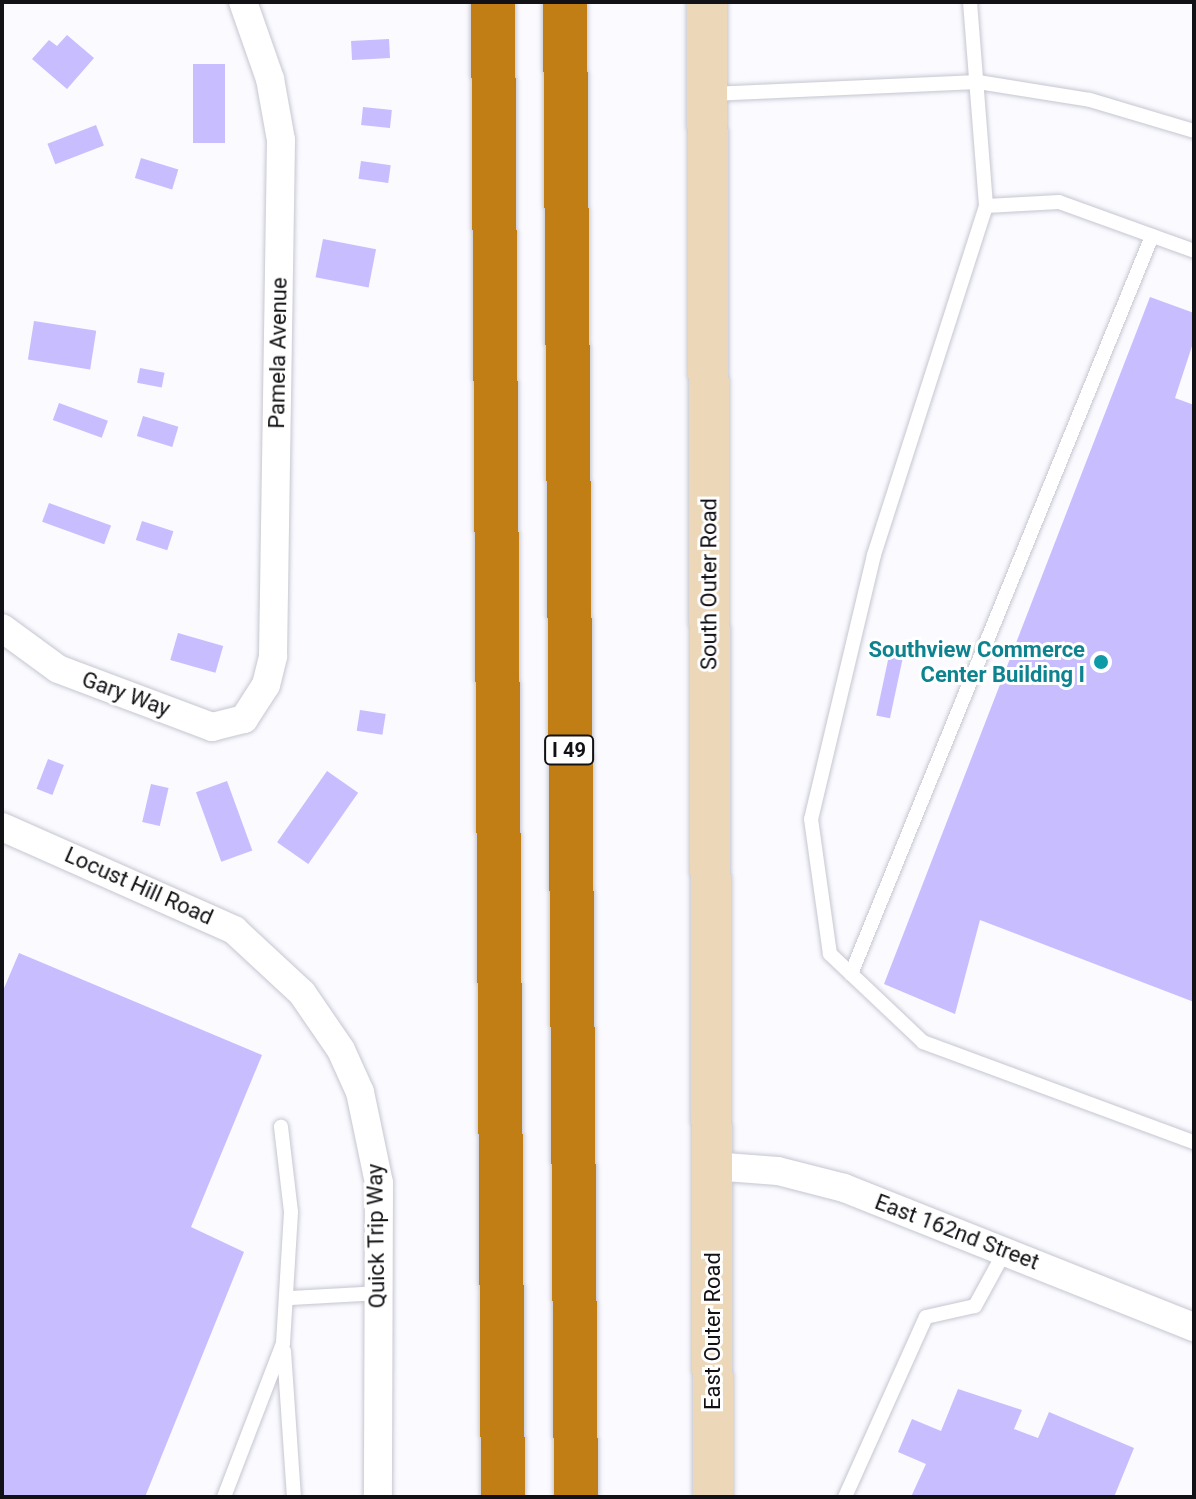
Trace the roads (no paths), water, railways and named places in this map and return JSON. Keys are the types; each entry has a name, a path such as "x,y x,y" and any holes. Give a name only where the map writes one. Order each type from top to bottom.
{"highway":[{"path":"493,2 503,1497"},
{"name":"I 49","path":"565,2 576,1497"}],"street":[{"name":"Pamela Avenue","path":"243,2 270,79 281,140 273,656 256,706"},
{"name":"South Outer Road","path":"707,2 712,1166"},
{"name":"Gary Way","path":"2,628 58,669 212,727 244,719 256,706"},
{"name":"Locust Hill Road","path":"2,827 193,907 234,930 302,993"},
{"name":"Quick Trip Way","path":"302,993 341,1050 372,1137 378,1293 378,1497"},
{"name":"East 162nd Street","path":"712,1166 811,1178 1194,1327"},
{"name":"East Outer Road","path":"712,1166 713,1497"}],"lane":[{"path":"970,2 986,206 874,555 811,819 830,954 923,1042 1194,1142"},
{"path":"707,94 978,82 1090,100 1194,131"},
{"path":"986,206 1059,202 1194,251"},
{"path":"851,974 1152,236"},
{"path":"281,1127 291,1212 289,1298 283,1343 294,1497"},
{"path":"845,1497 926,1317 975,1306 1005,1251"},
{"path":"289,1298 378,1293"},
{"path":"224,1497 283,1343"}],"place":[{"name":"Southview Commerce Center Building I","path":"1101,662"}]}
